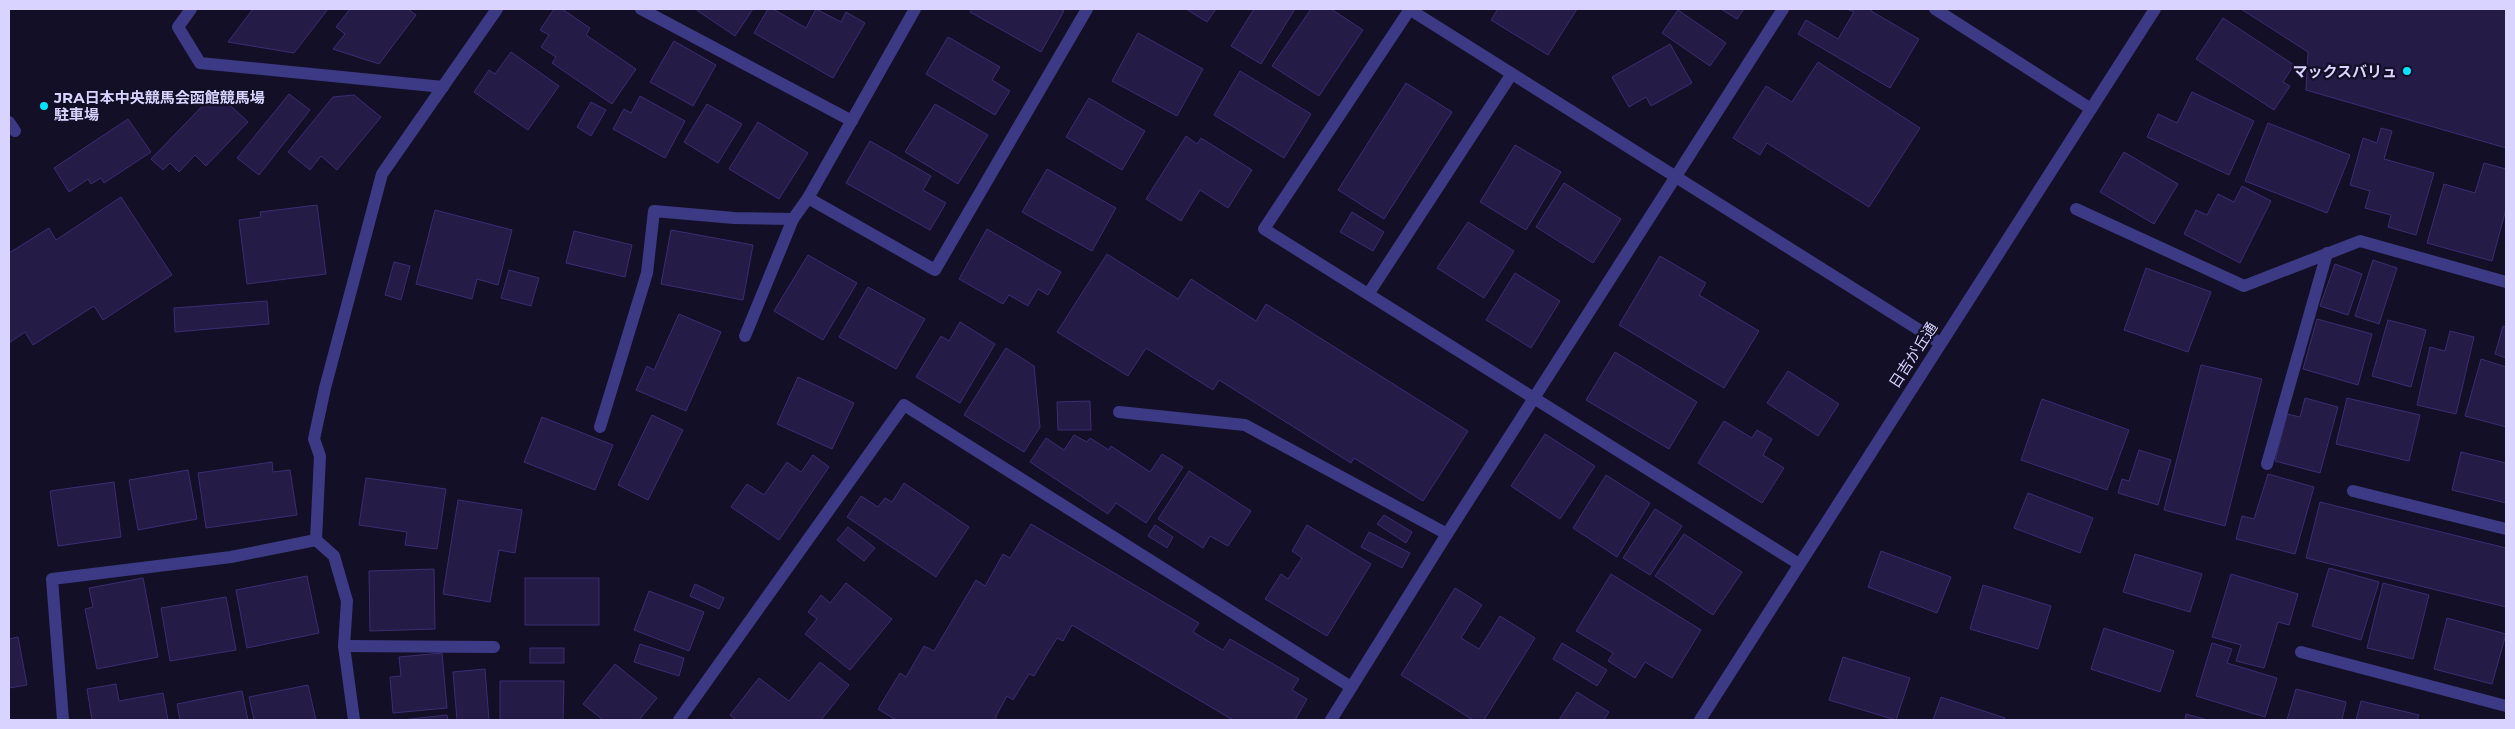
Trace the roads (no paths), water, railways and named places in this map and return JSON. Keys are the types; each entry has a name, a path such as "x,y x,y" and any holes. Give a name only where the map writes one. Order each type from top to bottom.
{"street":[{"path":"191,9 178,27 200,63 443,87"},
{"path":"316,540 320,456 314,439 325,388 382,174 497,9"},
{"path":"641,9 852,121"},
{"path":"745,336 793,219 808,198 915,9"},
{"path":"808,198 934,270 1087,9"},
{"path":"1799,564 1264,229 1410,9 1511,75 1940,343"},
{"path":"1331,720 1447,534 1783,9"},
{"path":"1935,9 2091,108"},
{"name":"日吉が丘通","path":"1700,720 2155,9"},
{"path":"1369,293 1511,75"},
{"path":"2076,209 2244,286 2360,241 2506,282"},
{"path":"600,428 647,273 654,211 734,218 793,219"},
{"path":"2267,464 2327,253"},
{"path":"679,720 904,405 1351,687"},
{"path":"1119,412 1245,425 1447,534"},
{"path":"2353,491 2506,529"},
{"path":"316,540 334,556 347,601 344,646 354,720"},
{"path":"63,720 52,579 231,557 316,540"},
{"path":"344,646 494,647"},
{"path":"2301,652 2506,706"}],"place":[{"name":"マックスバリュ","path":"2407,71"},
{"name":"JRA日本中央競馬会函館競馬場 駐車場","path":"44,106"}]}
